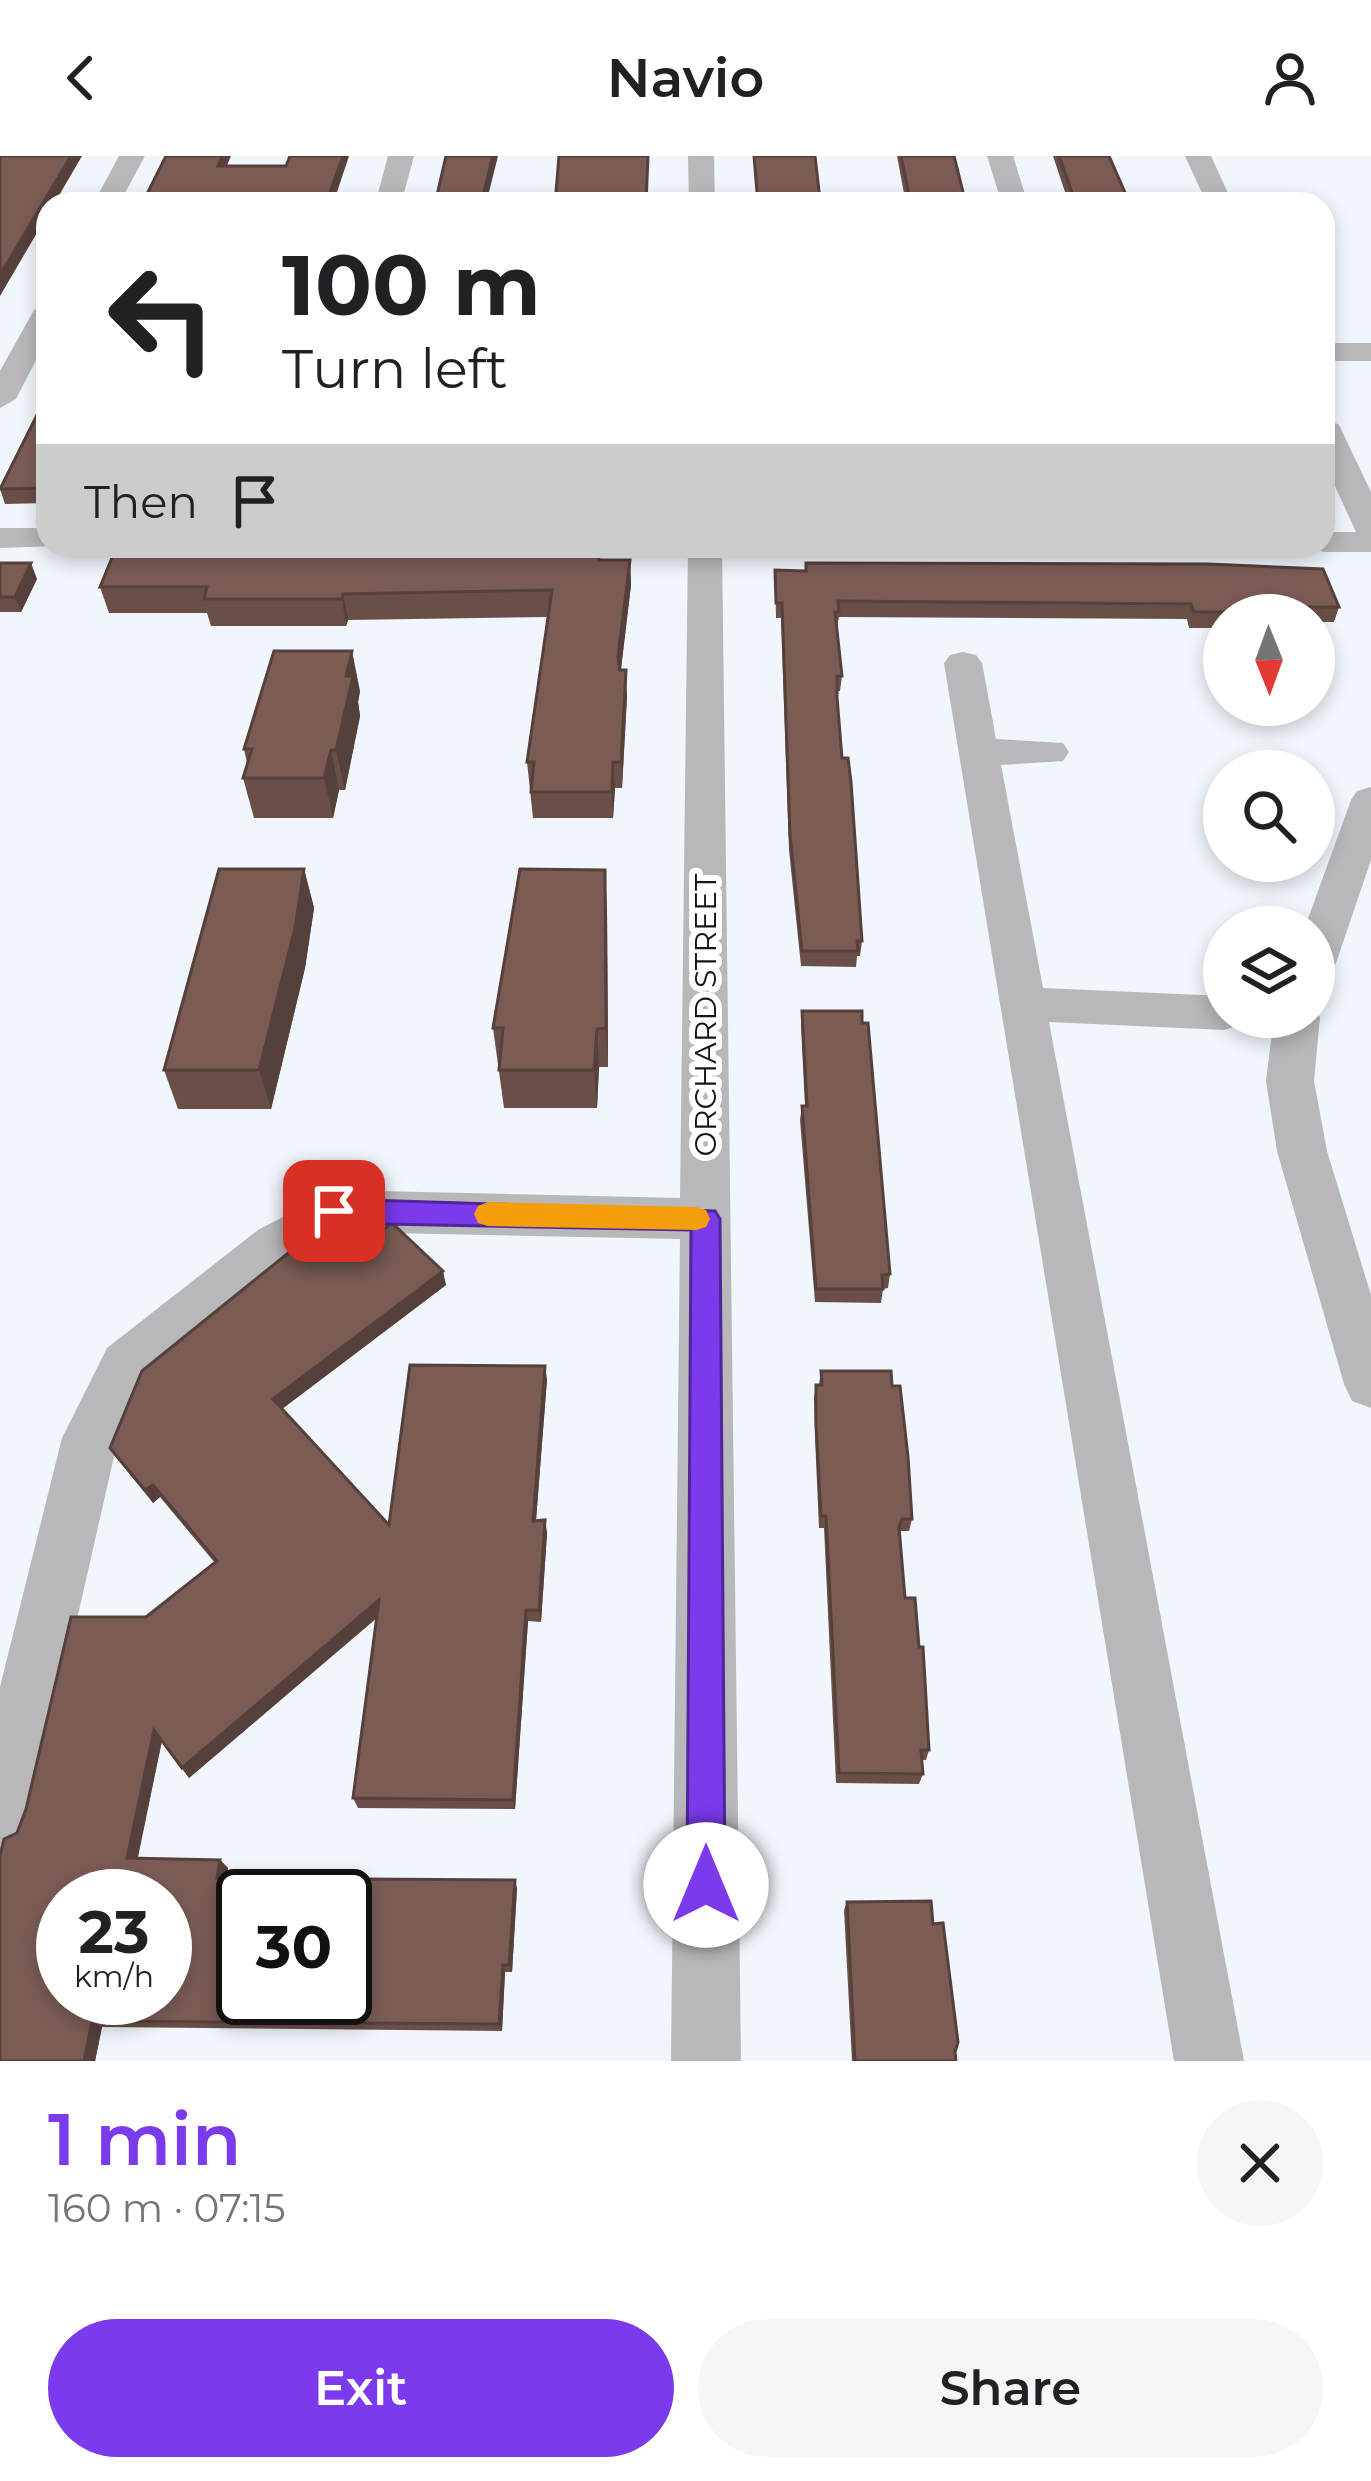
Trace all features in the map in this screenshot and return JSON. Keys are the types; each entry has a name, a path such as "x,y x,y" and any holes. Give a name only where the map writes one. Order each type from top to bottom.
{"street":[{"path":"112,192 131,156"},
{"path":"391,192 401,156"},
{"path":"701,156 702,192"},
{"path":"1000,156 1011,192"},
{"path":"1198,156 1214,192"},
{"path":"0,399 36,332"},
{"path":"1335,352 1371,352"},
{"path":"1335,451 1371,528"},
{"path":"0,538 36,538"},
{"path":"1335,542 1371,542"},
{"name":"ORCHARD STREET","path":"705,558 706,2061"},
{"path":"963,663 1209,2061"},
{"path":"978,752 1049,752"},
{"path":"1334,906 1371,800"},
{"path":"1023,1004 1203,1012"},
{"path":"1295,1038 1290,1081 1302,1151 1371,1384"},
{"path":"0,1817 89,1438 126,1365 276,1245 334,1211 705,1219"}],"building":[{"path":"0,156 71,156 50,192 36,192 36,215 0,275"},
{"path":"166,156 222,156 218,166 286,166 290,156 343,156 330,192 148,192"},
{"path":"446,156 493,156 484,192 438,192"},
{"path":"559,156 648,156 646,192 556,192"},
{"path":"754,156 815,156 819,192 757,192"},
{"path":"901,156 954,156 963,192 908,192"},
{"path":"1059,156 1109,156 1125,192 1072,192"},
{"path":"36,417 36,488 0,489"},
{"path":"112,558 630,560 618,657 620,670 626,670 621,762 613,762 612,792 531,792 534,762 527,762 552,590 204,599 207,587 100,587"},
{"path":"0,563 31,563 15,597 0,597"},
{"path":"806,563 1208,564 1323,569 1334,594 1203,594 1203,612 1194,612 1191,604 838,601 842,676 837,676 837,697 842,758 848,758 851,782 862,941 857,941 858,951 802,951 790,835 782,603 776,603 775,570 806,571"},
{"path":"274,651 352,651 346,676 353,676 336,750 331,750 324,778 243,778 252,749 244,749"},
{"path":"219,869 304,869 295,928 259,1070 164,1070"},
{"path":"520,869 605,870 606,1028 597,1029 594,1070 499,1070 503,1028 493,1028"},
{"path":"802,1011 862,1011 862,1023 868,1023 890,1274 882,1275 883,1289 816,1289 802,1106 807,1106"},
{"path":"344,1222 369,1240 392,1223 443,1271 273,1399 389,1525 410,1365 545,1366 533,1521 545,1520 539,1610 526,1610 513,1800 353,1798 379,1600 182,1768 154,1730 127,1858 220,1860 216,1869 216,2022 192,2022 192,1869 36,1869 36,2025 91,2025 84,2061 0,2061 0,1856 4,1839 17,1833 26,1809 71,1617 146,1617 217,1561 153,1485 145,1490 110,1448 142,1371 312,1238 316,1242"},
{"path":"821,1371 891,1371 892,1386 900,1386 912,1519 902,1519 899,1527 905,1598 915,1598 919,1647 923,1647 929,1750 921,1750 923,1774 839,1773 826,1516 821,1516 816,1424 816,1385 822,1385"},
{"path":"372,1879 515,1880 499,2024 372,2023"},
{"path":"931,1901 933,1924 943,1923 958,2042 956,2061 855,2061 847,1902"}],"slow traffic":[{"path":"488,1214 696,1219"}],"route":[{"path":"334,1211 705,1219 706,1885"}]}
